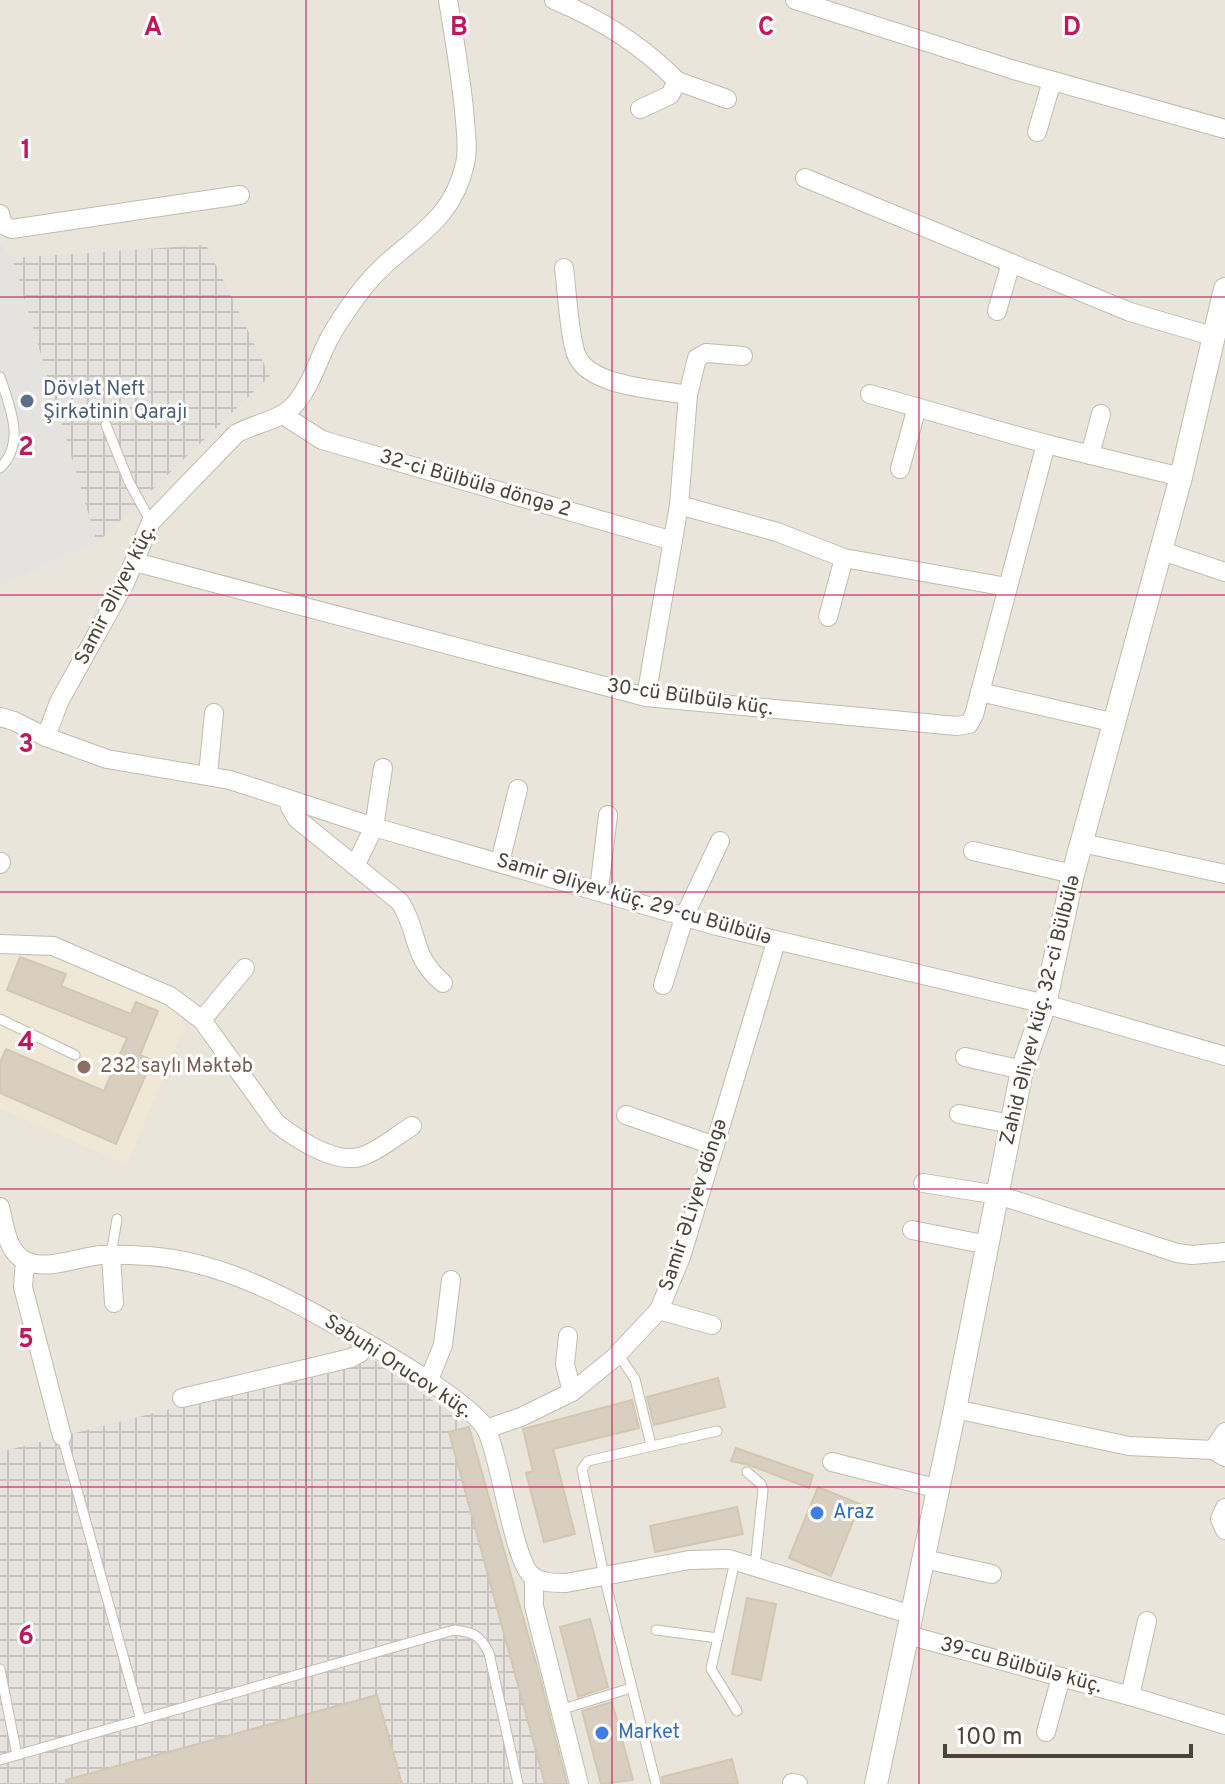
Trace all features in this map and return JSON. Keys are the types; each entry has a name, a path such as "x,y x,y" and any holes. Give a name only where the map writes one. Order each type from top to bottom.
{"street":[{"path":"283,415 304,391 331,336 362,289 387,261 430,227 451,204 460,183 466,160 466,133 448,0"},
{"path":"554,0 618,33 654,57 677,81 727,99"},
{"path":"795,0 1052,81 1225,129"},
{"path":"640,109 670,95 677,81"},
{"path":"1037,132 1052,81"},
{"path":"805,178 1130,312 1212,336"},
{"path":"0,214 3,225 12,229 240,195"},
{"path":"997,311 1011,263"},
{"path":"564,268 576,355 587,370 603,380 688,395"},
{"name":"Zahid Əliyev küç. 32-ci Bülbülə","path":"876,1784 939,1489 1022,1070 1045,1004 1073,874 1162,551 1225,289"},
{"path":"646,697 679,505 688,395 697,358 706,353 743,356"},
{"path":"870,394 1046,444 1181,477"},
{"path":"900,469 917,407"},
{"path":"1090,455 1101,414"},
{"name":"Samir Əliyev küç.","path":"46,737 59,702 135,562 151,522 236,434 283,415"},
{"name":"32-ci Bülbülə döngə 2","path":"283,415 322,440 673,541"},
{"name":"30-cü Bülbülə küç.","path":"135,562 646,697 957,726 969,724 974,715 1046,444"},
{"path":"679,505 777,532 844,558 1007,587"},
{"path":"1162,551 1225,572"},
{"path":"828,617 844,558"},
{"path":"980,692 1116,723"},
{"path":"208,775 214,713"},
{"name":"Samir Əliyev küç. 29-cu Bülbülə","path":"0,717 79,750 139,766 208,775 374,827 776,942 1045,1004 1225,1056"},
{"path":"355,866 374,827 383,768"},
{"path":"500,862 518,789"},
{"path":"295,802 290,807 297,819 400,902 408,914 416,947 429,971 443,983"},
{"path":"599,890 608,815"},
{"path":"663,985 685,915 720,841"},
{"path":"1082,843 1225,874"},
{"path":"973,851 1073,874"},
{"name":"Samir ƏLiyev döngə","path":"486,1429 521,1417 572,1392 618,1354 659,1310 681,1257 776,942"},
{"path":"0,944 53,946 170,996 202,1020 276,1123 336,1157 358,1158 412,1126"},
{"path":"202,1020 245,968"},
{"path":"965,1057 1022,1070"},
{"path":"959,1114 1011,1124"},
{"path":"626,1115 715,1146"},
{"path":"923,1183 998,1195 1177,1253 1225,1252"},
{"path":"0,1207 10,1245 14,1253 25,1261 23,1287 62,1436"},
{"path":"912,1230 988,1245"},
{"path":"111,1255 114,1303"},
{"name":"Səbuhi Orucov küç.","path":"25,1261 45,1264 111,1255 174,1259 199,1264 248,1280 317,1314 368,1344 473,1412 486,1429 497,1459 522,1561 534,1577"},
{"path":"428,1382 443,1345 451,1280"},
{"path":"659,1310 712,1325"},
{"path":"568,1336 565,1364 572,1392"},
{"path":"182,1398 351,1358 368,1344"},
{"path":"955,1409 1129,1446 1219,1453 1225,1432"},
{"path":"832,1462 939,1489"},
{"path":"1225,1508 1220,1519 1225,1530"},
{"path":"579,1784 534,1606 534,1577 552,1583 566,1583 710,1558 735,1561 910,1625"},
{"path":"924,1559 992,1574"},
{"path":"1130,1696 1147,1621"},
{"name":"39-cu Bülbülə küç.","path":"910,1625 1061,1677 1225,1725"},
{"path":"1046,1732 1061,1677"}],"lane":[{"path":"0,377 13,417 15,439 8,461 0,468"},
{"path":"106,425 129,482 151,522"},
{"path":"0,1019 75,1055"},
{"path":"111,1255 117,1219"},
{"path":"618,1354 635,1379 651,1445"},
{"path":"656,1784 604,1576 582,1469 588,1461 717,1431"},
{"path":"62,1436 141,1720"},
{"path":"747,1472 761,1484 763,1490 755,1566"},
{"path":"735,1561 711,1669 737,1711"},
{"path":"0,1760 454,1630 473,1632 483,1641 489,1653 518,1784"},
{"path":"656,1630 718,1638"},
{"path":"0,1669 17,1755"},
{"path":"560,1710 631,1688"}],"shaded area":[{"path":"0,0 1225,0 1225,1784 0,1784"},
{"name":"Dövlət Neft Şirkətinin Qarajı","path":"0,242 12,258 97,543 0,585"},
{"path":"206,245 270,376 97,543 12,258"},
{"name":"232 saylı Məktəb","path":"0,951 43,952 177,1009 185,1026 127,1165 0,1108"},
{"path":"371,1358 471,1427 449,1433 545,1784 0,1784 0,1452"}],"building":[{"path":"20,957 66,974 61,986 131,1014 136,1002 158,1011 140,1055 152,1060 116,1144 0,1093 0,1063 6,1049 104,1091 127,1038 7,990"},
{"path":"718,1378 725,1407 654,1425 647,1397"},
{"path":"632,1400 639,1428 553,1449 575,1534 544,1542 526,1473 533,1471 523,1429"},
{"path":"469,1427 567,1784 545,1784 449,1432"},
{"path":"736,1448 813,1475 809,1488 731,1461"},
{"path":"818,1487 860,1504 831,1576 789,1558"},
{"path":"737,1507 743,1534 655,1552 650,1526"},
{"path":"747,1598 776,1604 761,1680 732,1674"},
{"path":"590,1619 608,1687 578,1697 560,1627"},
{"path":"377,1695 402,1784 67,1784 66,1780"},
{"path":"612,1702 633,1780 601,1784 582,1711"},
{"path":"732,1759 738,1784 663,1784 662,1777"}],"place":[{"name":"Dövlət Neft Şirkətinin Qarajı","path":"27,401"},
{"name":"232 saylı Məktəb","path":"84,1067"},
{"name":"Araz","path":"817,1513"},
{"name":"Market","path":"602,1733"}]}
